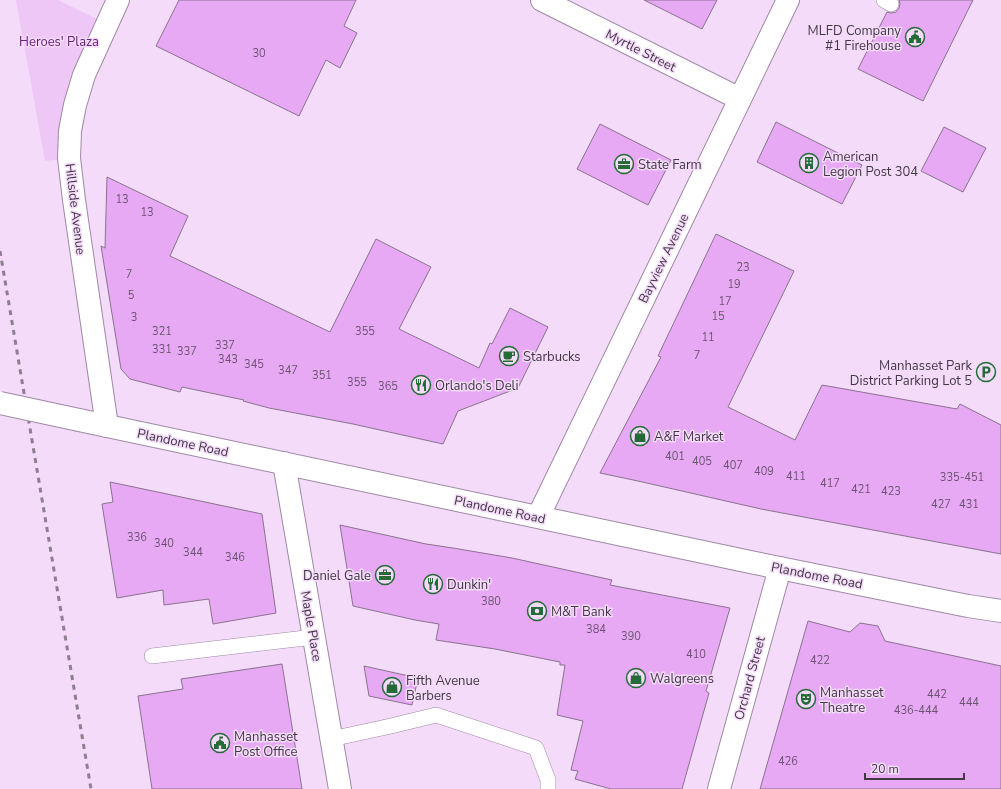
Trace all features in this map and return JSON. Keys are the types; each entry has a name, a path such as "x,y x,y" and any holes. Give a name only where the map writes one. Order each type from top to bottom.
{"street":[{"name":"Hillside Avenue","path":"107,426 69,158 70,130 74,105 84,75 118,0"},
{"name":"Myrtle Street","path":"542,0 740,99"},
{"name":"Bayview Avenue","path":"538,517 788,0"},
{"name":"Plandome Road","path":"0,403 780,568 1001,611"},
{"name":"Maple Place","path":"284,463 340,789"},
{"name":"Orchard Street","path":"719,789 780,568"}],"lane":[{"path":"152,656 314,637"},
{"path":"331,739 436,715 536,748 548,780 548,789"}],"green space":[{"name":"Heroes' Plaza","path":"16,0 58,0 107,24 69,158 45,161"}],"building":[{"path":"179,0 356,0 344,26 357,33 340,68 326,60 299,116 156,46"},
{"path":"644,0 717,0 702,29"},
{"name":"MLFD Company #1 Firehouse","path":"899,0 973,0 923,101 858,69 887,12 896,12 900,4"},
{"name":"American Legion Post 304","path":"776,122 862,165 842,204 757,162"},
{"name":"State Farm","path":"600,124 671,160 648,205 577,169"},
{"path":"944,127 986,148 963,192 921,171"},
{"path":"107,177 188,216 170,256 330,332 376,239 431,267 399,329 479,368 490,343 492,344 510,308 548,327 518,388 458,411 443,444 353,424 269,408 243,401 244,400 182,387 180,392 130,379 121,369 101,246 105,248"},
{"path":"716,234 794,271 728,407 795,440 822,385 957,409 960,404 1001,425 1001,554 761,509 600,473 661,357 658,356"},
{"path":"110,482 262,514 276,613 213,624 209,599 164,605 163,590 117,598 102,504 113,502"},
{"path":"340,525 426,544 512,558 612,580 610,585 730,608 706,691 709,693 682,789 611,789 575,779 578,771 571,770 583,721 557,715 565,665 560,665 560,662 495,649 436,640 439,624 353,606"},
{"path":"808,621 850,632 860,623 878,626 885,641 1001,666 1001,789 760,789"},
{"name":"Manhasset Post Office","path":"282,664 302,789 152,789 138,696 183,689 181,679"},
{"name":"Fifth Avenue Barbers","path":"364,666 418,678 412,705 369,696"}],"railway":[{"path":"0,251 91,789"}],"place":[{"name":"MLFD Company #1 Firehouse","path":"915,37"},
{"name":"American Legion Post 304","path":"809,163"},
{"name":"State Farm","path":"624,164"},
{"name":"Starbucks","path":"509,356"},
{"name":"Manhasset Park District Parking Lot 5","path":"986,372"},
{"name":"Orlando's Deli","path":"421,385"},
{"name":"A&F Market","path":"640,436"},
{"name":"Daniel Gale","path":"385,575"},
{"name":"Dunkin'","path":"433,584"},
{"name":"M&T Bank","path":"537,611"},
{"name":"Walgreens","path":"636,678"},
{"name":"Fifth Avenue Barbers","path":"392,687"},
{"name":"Manhasset Theatre","path":"806,699"},
{"name":"Manhasset Post Office","path":"220,743"}]}
